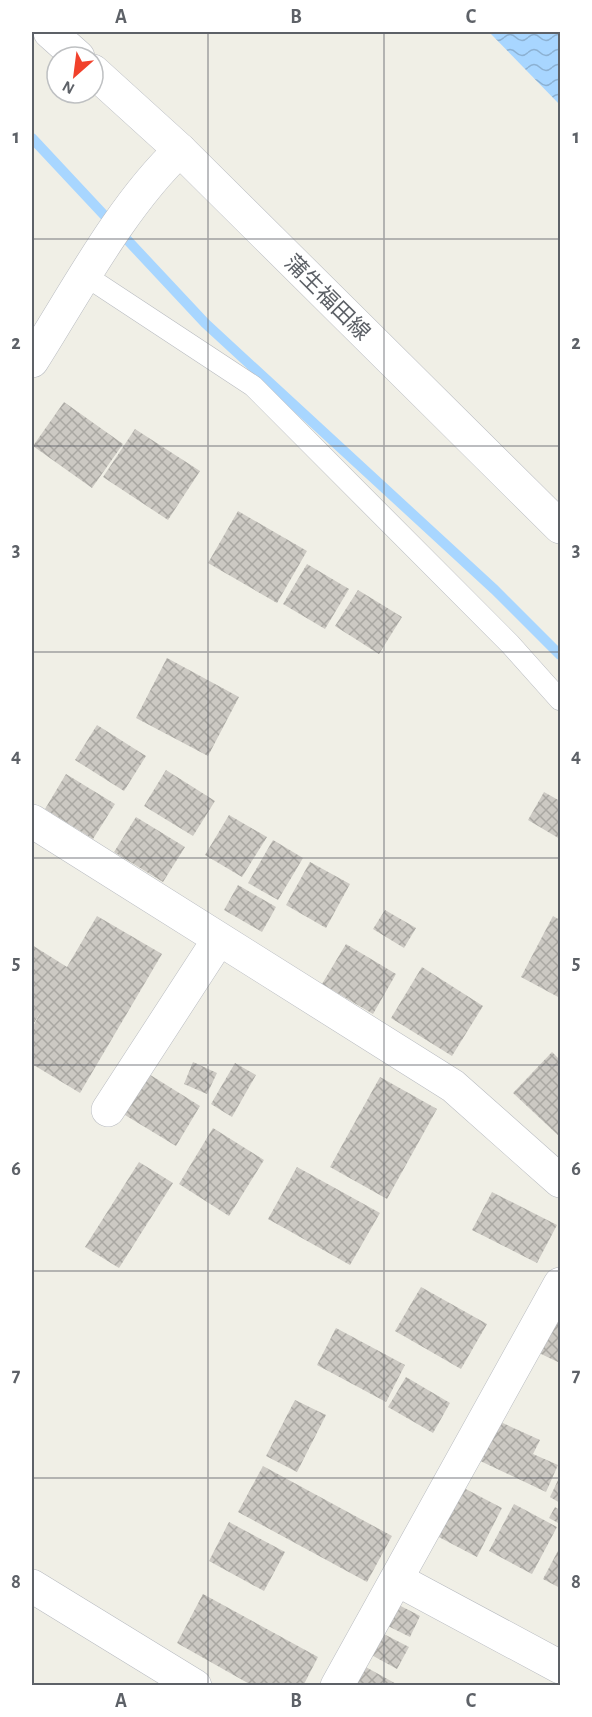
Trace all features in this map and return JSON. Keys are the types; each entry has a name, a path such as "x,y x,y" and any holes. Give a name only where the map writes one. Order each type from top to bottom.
{"street":[{"path":"50,32 65,45"},
{"name":"蒲生福田線","path":"105,82 180,150 561,527"},
{"path":"32,361 127,210 158,171 180,150"},
{"path":"32,821 453,1086 561,1181"},
{"path":"108,1110 219,939"},
{"path":"337,1686 561,1284"},
{"path":"398,1580 561,1667"},
{"path":"32,1586 195,1686"}],"lane":[{"path":"94,263 253,386 510,644 561,700"}],"water":[{"path":"489,32 560,32 560,105"}],"building":[{"path":"64,402 123,444 92,488 33,446"},
{"path":"135,429 200,471 168,520 103,477"},
{"path":"238,511 307,551 277,603 208,563"},
{"path":"307,564 349,589 325,629 283,604"},
{"path":"358,590 402,617 379,654 335,626"},
{"path":"167,658 239,697 208,756 136,718"},
{"path":"97,725 146,756 124,791 75,760"},
{"path":"166,770 215,801 193,836 144,806"},
{"path":"66,774 115,804 93,839 45,809"},
{"path":"544,792 560,801 560,839 528,820"},
{"path":"229,815 267,837 242,877 205,855"},
{"path":"136,817 185,847 163,882 114,852"},
{"path":"273,840 303,858 278,900 248,883"},
{"path":"310,862 350,884 326,928 286,905"},
{"path":"238,885 276,907 262,932 224,910"},
{"path":"385,910 416,928 404,948 373,929"},
{"path":"97,916 162,954 80,1093 32,1064 32,1028 42,1010 32,1026 32,945 67,967"},
{"path":"553,916 560,920 560,998 521,977"},
{"path":"346,944 396,974 373,1014 322,984"},
{"path":"422,967 483,1006 452,1056 391,1018"},
{"path":"552,1052 560,1060 560,1137 513,1093"},
{"path":"193,1062 217,1073 207,1094 184,1084"},
{"path":"235,1063 256,1075 232,1117 211,1104"},
{"path":"144,1071 200,1106 176,1146 120,1112"},
{"path":"380,1077 437,1109 387,1199 330,1167"},
{"path":"213,1128 264,1160 229,1216 179,1184"},
{"path":"139,1162 173,1183 119,1268 85,1247"},
{"path":"297,1167 380,1213 350,1265 268,1219"},
{"path":"492,1192 557,1225 537,1263 472,1230"},
{"path":"421,1287 487,1324 461,1369 395,1331"},
{"path":"560,1314 560,1363 539,1353"},
{"path":"336,1328 405,1365 386,1402 317,1365"},
{"path":"406,1377 450,1403 433,1433 388,1407"},
{"path":"295,1400 326,1415 297,1472 266,1456"},
{"path":"494,1419 540,1440 533,1454 558,1465 546,1492 476,1459"},
{"path":"263,1466 392,1536 367,1582 238,1512"},
{"path":"560,1476 560,1503 550,1497"},
{"path":"460,1486 502,1508 477,1557 435,1535"},
{"path":"514,1504 557,1527 532,1574 489,1551"},
{"path":"555,1507 560,1510 560,1524 549,1518"},
{"path":"229,1522 285,1552 264,1591 209,1561"},
{"path":"560,1547 560,1588 543,1579"},
{"path":"203,1594 318,1657 303,1686 253,1686 177,1643"},
{"path":"395,1603 420,1616 410,1637 384,1624"},
{"path":"378,1631 409,1647 397,1669 366,1652"},
{"path":"364,1666 400,1686 353,1686"}],"waterway":[{"path":"32,138 205,323 495,590 560,655"}]}
